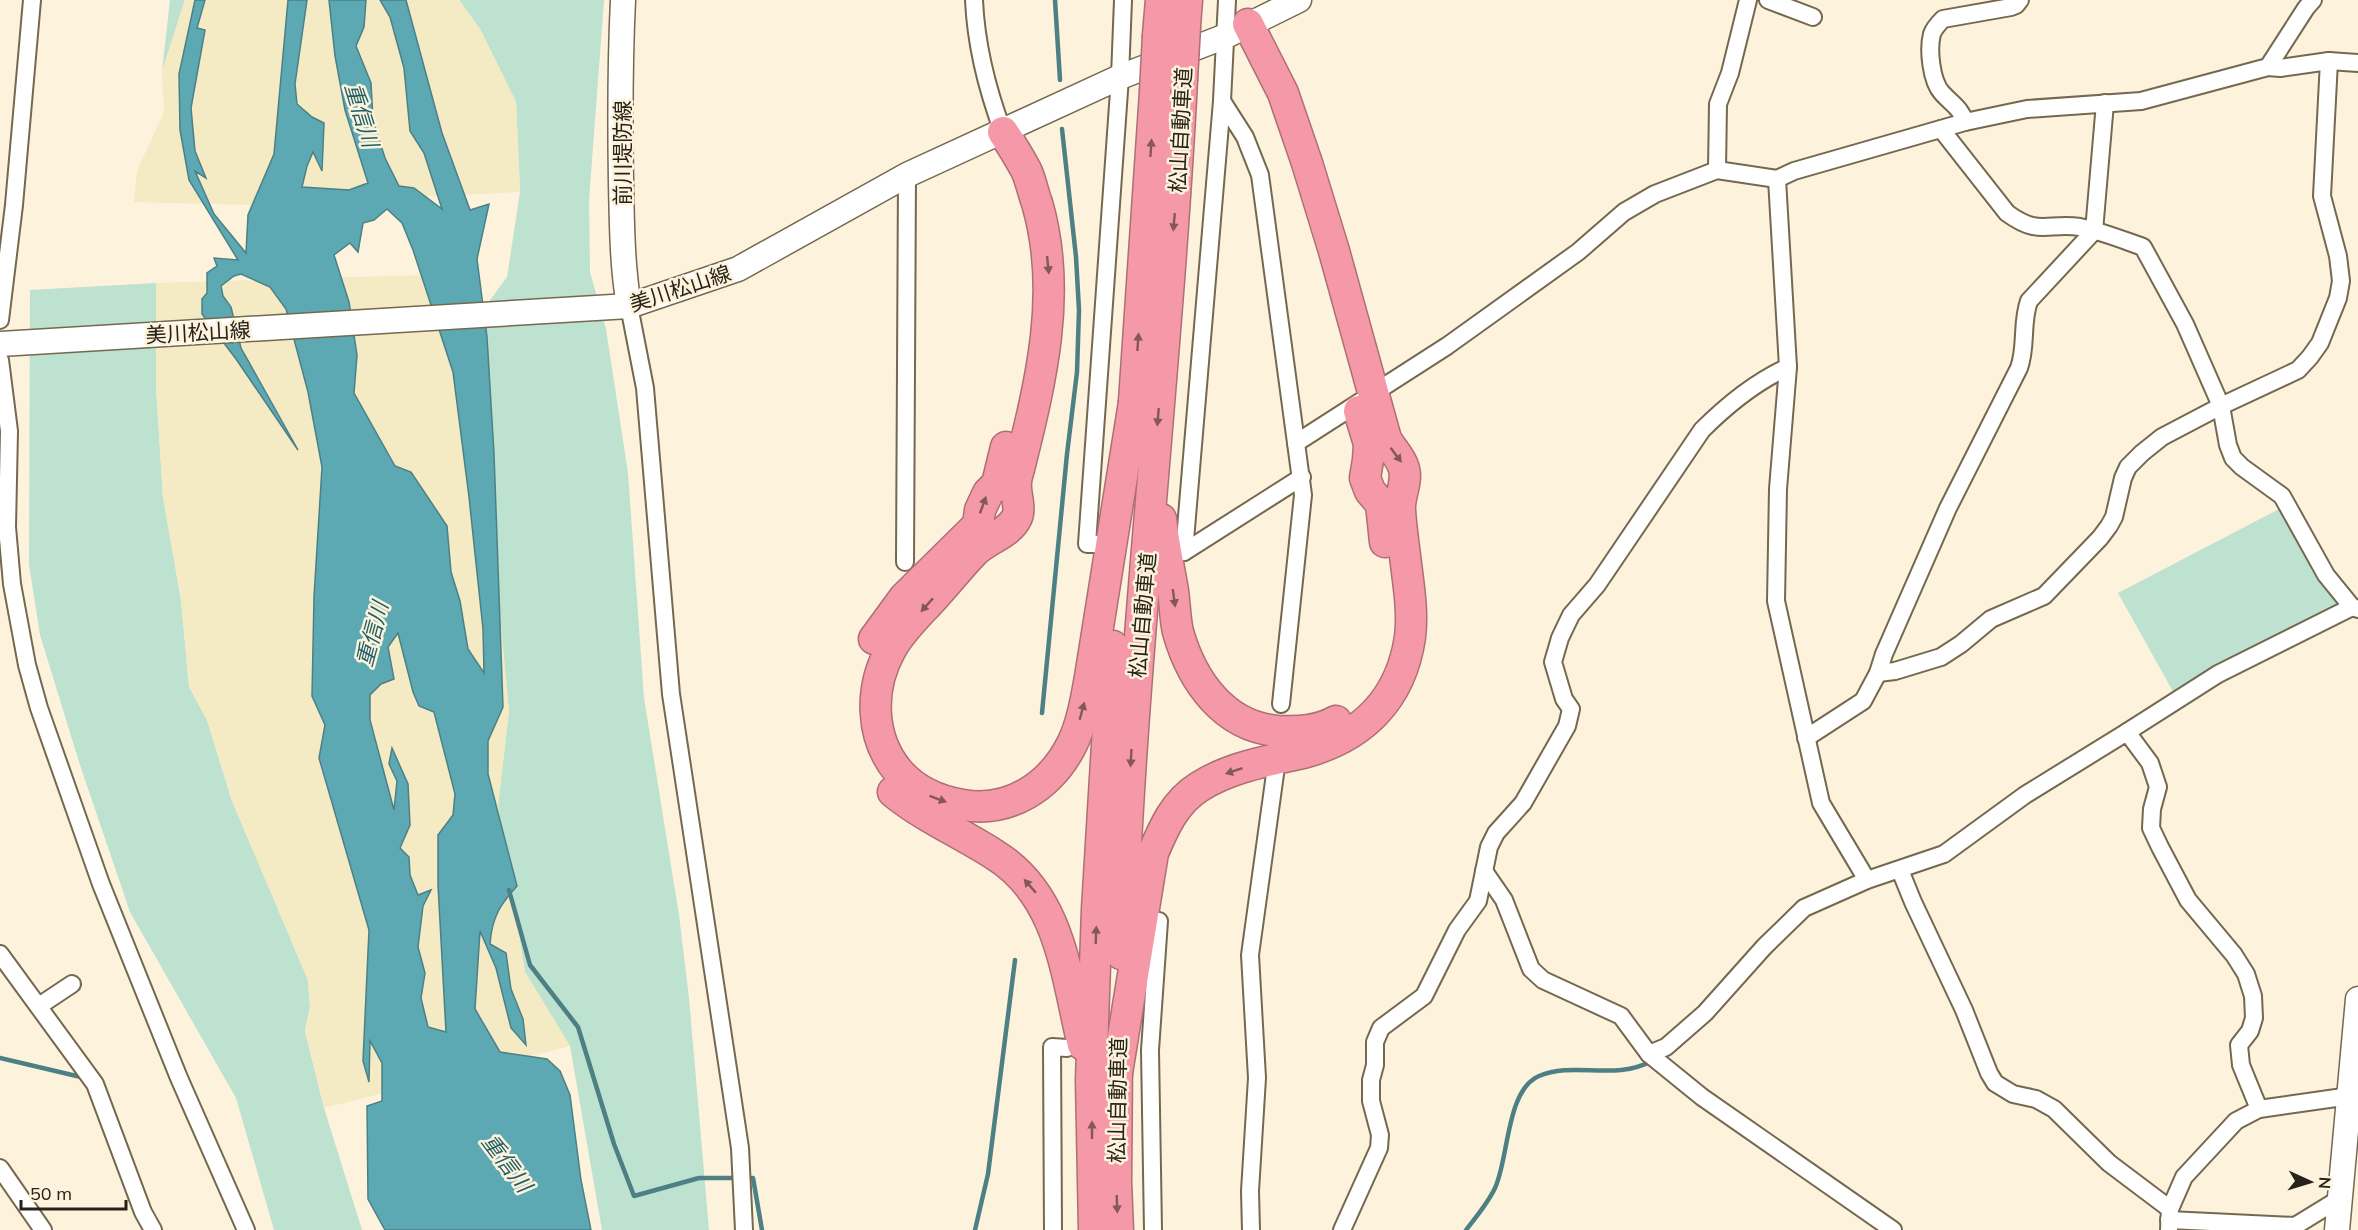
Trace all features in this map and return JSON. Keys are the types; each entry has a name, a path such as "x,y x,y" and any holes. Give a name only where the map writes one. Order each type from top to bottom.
{"highway":[{"name":"松山自動車道","path":"1094,1230 1104,1079 1122,910 1135,699 1176,200 1182,80 1177,20 1161,0"},
{"name":"松山自動車道","path":"1118,1230 1104,1079 1109,697 1135,396 1155,92 1177,20"},
{"path":"1104,1079 1153,853 1165,824 1180,804 1199,787 1218,777 1341,740 1364,724 1382,707 1395,685 1405,661 1410,636 1411,603 1400,508 1406,477 1403,464 1393,452 1365,397 1292,169 1264,91 1237,30"},
{"path":"1003,132 1027,172 1044,228 1050,278 1048,325 1043,365 1016,483 1019,515 1010,529 993,537 976,550 904,631 881,671 876,693 876,720 881,742 889,760 906,780 927,794 971,806 1016,801 1039,787 1056,770 1073,744 1090,677 1135,396"},
{"path":"1003,132 1025,232 1031,334 1002,468 997,484 988,493 980,510 978,525 904,598 875,638 859,674 856,696 857,722 862,747 873,771 887,787 933,821 997,856 1017,871 1035,891 1047,913 1062,951 1068,984 1104,1079"},
{"path":"1155,457 1163,537 1178,631 1192,667 1204,687 1221,708 1241,722 1269,730 1299,732 1327,726 1354,711 1369,694 1383,667 1391,636 1392,607 1381,504 1370,491 1365,478 1369,444 1365,397"}],"main road":[{"name":"前川堤防線","path":"617,308 624,276 621,141 623,0"},
{"name":"美川松山線","path":"4,349 617,308 738,269 907,175 1120,77 1237,30 1299,0"},
{"path":"2337,1230 2339,1199 2351,1166 2350,1096 2358,1006"}],"street":[{"path":"0,320 14,205 32,0"},
{"path":"974,0 980,54 989,96 1003,132"},
{"path":"1104,544 1087,544 1120,77 1123,0"},
{"path":"1227,0 1237,30 1222,101 1181,551 1302,477"},
{"path":"1717,170 1718,104 1730,73 1748,0"},
{"path":"1768,0 1813,17"},
{"path":"1965,122 1960,109 1941,93 1937,86 1930,45 1934,30 1943,19 2011,7 2020,0"},
{"path":"2268,67 2313,0"},
{"path":"1878,673 1895,671 1941,657 1962,644 1991,619 2044,596 2109,526 2114,517 2123,478 2128,467 2162,437 2221,405 2298,370 2320,343 2338,298 2341,281 2338,256 2322,196 2329,61"},
{"path":"1296,443 1503,306 1578,252 1624,212 1655,194 1717,170 1777,178 1794,171 1965,122 2027,109 2141,100 2268,67 2280,68 2329,61 2358,63"},
{"path":"1222,101 1245,137 1260,175 1302,477 1303,495 1281,704"},
{"path":"1806,738 1863,701 1878,673 1884,654 1948,508 2019,368 2024,355 2025,314 2029,301 2094,231 2105,103"},
{"path":"1649,1054 1666,1047 1705,1013 1764,947 1804,908 1867,880 1944,854 2025,795 2218,674 2355,608 2326,575 2282,496 2242,467 2234,458 2228,445 2221,405 2185,324 2143,247 2078,227 2037,228 2019,222 2007,213 1941,129"},
{"path":"905,562 907,175"},
{"path":"1777,178 1788,367 1778,489 1776,602 1821,802 1867,880"},
{"path":"617,308 645,388 671,694 740,1148 744,1230"},
{"path":"4,349 9,431 8,526 12,584 21,639 33,686 101,884 179,1078 246,1230"},
{"path":"1342,1230 1379,1148 1380,1135 1371,1101 1371,1080 1375,1065 1376,1042 1381,1028 1424,996 1457,930 1478,901 1489,846 1496,833 1523,803 1567,726 1570,709 1564,699 1553,662 1560,638 1571,615 1597,585 1702,430 1721,411 1765,378 1788,367"},
{"path":"2127,732 2150,763 2158,788 2152,809 2151,828 2160,847 2188,900 2234,955 2246,974 2253,996 2254,1018 2250,1031 2239,1045 2241,1065 2259,1109"},
{"path":"1251,1230 1250,1191 1257,1078 1250,955 1275,774"},
{"path":"1900,870 1995,1083 2013,1094 2036,1099 2054,1109 2169,1220 2295,1226 2339,1199"},
{"path":"1484,871 1504,900 1531,969 1543,980 1621,1016 1649,1054 1702,1097 1893,1230"},
{"path":"1153,1230 1143,1050 1159,921"},
{"path":"0,954 95,1084 143,1212 153,1230"},
{"path":"39,1006 72,984"},
{"path":"1053,1230 1052,1047 1067,1048"},
{"path":"2169,1220 2184,1177 2236,1121 2259,1109 2350,1096"},
{"path":"0,1168 43,1230"}],"green space":[{"path":"170,0 185,0 162,71"},
{"path":"459,0 604,0 589,200 590,272 606,329 628,473 644,698 679,915 689,998 709,1230 602,1230 570,1046 525,972 498,805 509,711 463,337 507,277 520,192 516,102 480,29"},
{"path":"156,283 156,385 163,497 181,600 189,687 207,720 232,801 308,980 310,1007 305,1031 324,1108 362,1230 274,1230 236,1098 130,912 80,765 40,635 29,564 30,290"},
{"path":"2283,507 2339,608 2175,695 2118,593"}],"sand":[{"path":"185,0 459,0 480,29 516,102 520,192 252,205 134,202 137,171 164,112 162,71"},
{"path":"462,274 492,525 509,711 498,805 525,972 570,1046 324,1108 305,1031 310,1007 308,980 232,801 207,720 189,687 181,600 163,497 156,385 156,283"}],"water":[{"name":"重信川","path":"195,0 205,0 197,28 205,30 191,108 195,151 206,178 195,171 214,214 246,253 248,215 274,154 288,0 307,0 295,84 297,104 312,117 324,123 322,171 313,152 302,187 349,190 368,183 345,110 335,56 329,0 366,0 364,27 356,46 371,83 373,120 385,158 399,186 414,188 442,209 424,153 410,131 404,68 390,17 380,0 406,0 442,133 470,210 489,204 477,259 487,337 494,454 503,707 488,741 488,774 517,886 498,912 490,944 506,953 511,989 523,1019 526,1045 511,1028 496,968 480,931 475,1009 500,1052 547,1059 560,1071 570,1095 581,1180 591,1230 385,1230 368,1199 367,1106 382,1101 382,1063 370,1041 369,1082 363,1061 369,930 319,758 325,725 312,696 314,597 322,467 308,392 286,309 270,287 241,274 234,276 221,286 223,296 231,307 241,348 298,450 236,359 202,314 202,299 207,293 207,273 217,266 214,258 238,260 189,180 180,130 179,74","holes":["387,209 402,223 413,250 453,372 483,629 484,673 468,649 460,601 451,572 447,526 411,472 395,466 354,393 357,355 349,302 334,255 350,243 358,252 363,223 374,220","398,633 413,692 419,706 434,712 455,794 453,815 438,835 438,885 446,1032 428,1027 421,998 425,973 418,947 423,906 431,890 418,895 410,875 409,857 400,848 410,825 408,784 392,748 389,764 397,781 394,810 370,720 370,695 381,684 394,679 388,647"]}],"waterway":[{"path":"1055,0 1060,80"},
{"path":"1042,713 1077,372 1079,310 1076,257 1062,129"},
{"path":"509,890 530,965 578,1027 614,1144 634,1196 699,1178 753,1178 762,1230"},
{"path":"975,1230 988,1174 1015,960"},
{"path":"0,1058 85,1078"},
{"path":"1466,1230 1495,1188 1514,1110 1520,1095 1528,1084 1539,1076 1552,1072 1623,1070 1652,1061"}]}
